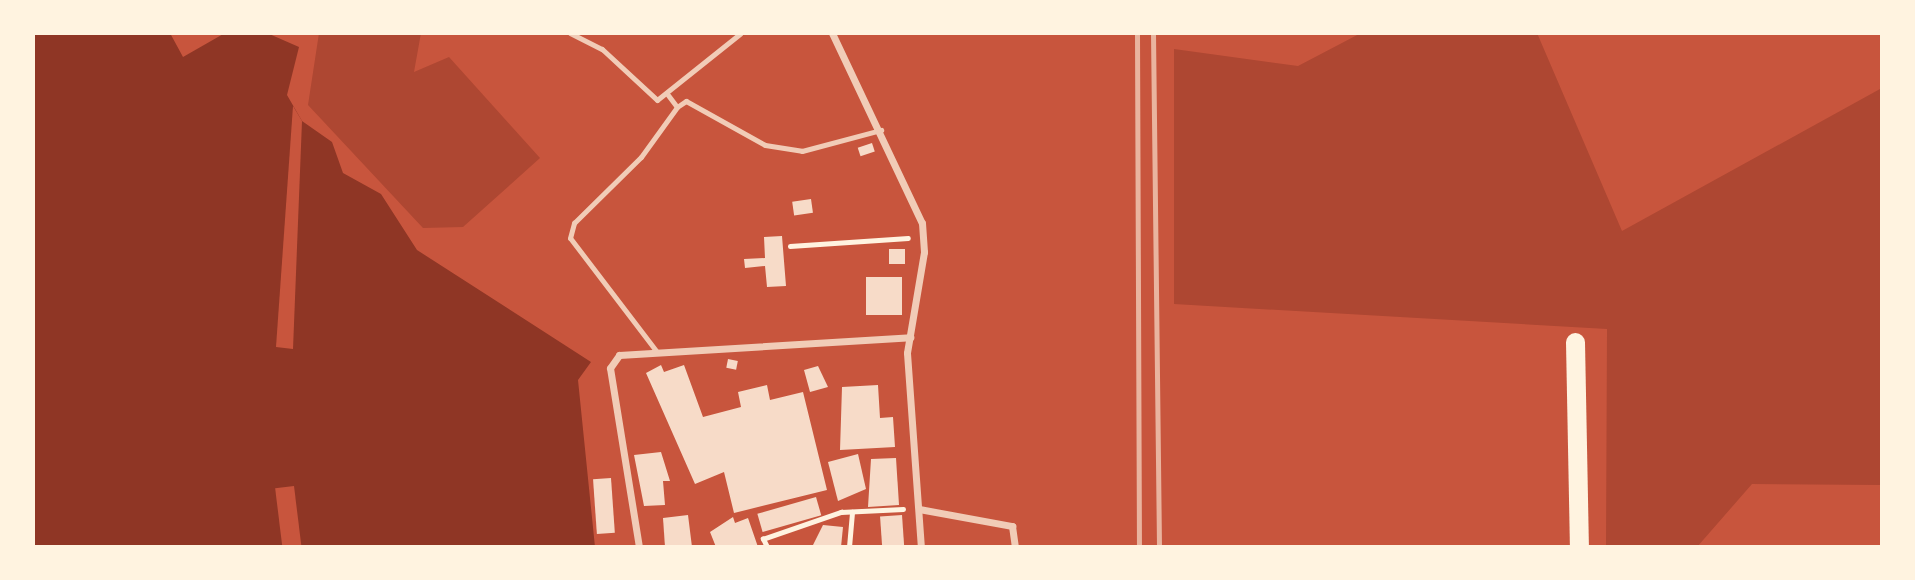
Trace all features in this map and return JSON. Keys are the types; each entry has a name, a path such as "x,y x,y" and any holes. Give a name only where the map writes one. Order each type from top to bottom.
{"highway":[{"path":"1575,342 1579,547"}],"street":[{"path":"832,33 881,130 922,237 910,337 920,547"},
{"path":"639,547 610,368 620,355 910,337"},
{"path":"919,509 963,512 1012,526 1015,547"}],"lane":[{"path":"570,33 602,49 657,100 668,95 741,33"},
{"path":"668,95 677,107"},
{"path":"657,352 570,238 573,223 641,157 677,107 686,102 765,145 802,152 881,130"}],"path":[{"path":"790,246 922,237"},
{"path":"767,547 763,539 852,512 919,509"},
{"path":"849,547 852,512"}],"shaded area":[{"path":"33,33 170,33 183,57 225,33 267,33 299,47 287,95 302,121 332,142 343,173 381,194 417,250 591,362 578,380 595,547 33,547"},
{"path":"319,33 421,33 414,72 449,57 540,158 463,227 423,228 308,105"},
{"path":"1361,33 1537,33 1622,231 1880,89 1882,33 1882,485 1752,484 1697,547 1606,547 1607,329 1174,304 1174,49 1298,66"}],"pier":[{"path":"293,106 302,121 293,349 276,347"},
{"path":"294,486 301,547 282,547 275,488"}],"building":[{"path":"872,143 875,152 861,156 858,148"},
{"path":"811,199 813,213 794,216 792,202"},
{"path":"782,236 786,286 767,287 765,266 745,268 744,259 765,258 764,237"},
{"path":"889,249 905,249 905,264 889,264"},
{"path":"866,277 902,277 902,315 866,315"},
{"path":"728,359 738,361 736,370 726,368"},
{"path":"661,365 664,372 684,365 703,417 741,407 738,392 767,385 770,400 803,392 827,490 734,513 724,472 695,484 646,373"},
{"path":"818,366 828,387 810,392 804,370"},
{"path":"878,385 880,418 893,417 895,447 840,450 842,387"},
{"path":"661,452 670,481 663,481 665,505 644,506 634,455"},
{"path":"858,454 866,489 838,501 828,462"},
{"path":"896,458 899,505 868,507 871,459"},
{"path":"611,478 615,533 597,534 593,479"},
{"path":"816,497 821,515 763,532 757,514"},
{"path":"688,515 692,547 665,547 663,518"},
{"path":"902,515 904,547 882,547 880,517"},
{"path":"733,517 735,523 748,518 758,547 716,547 710,532"},
{"path":"823,525 843,527 841,547 812,547"}],"railway":[{"path":"1137,33 1139,547"},
{"path":"1153,33 1159,547"}]}
